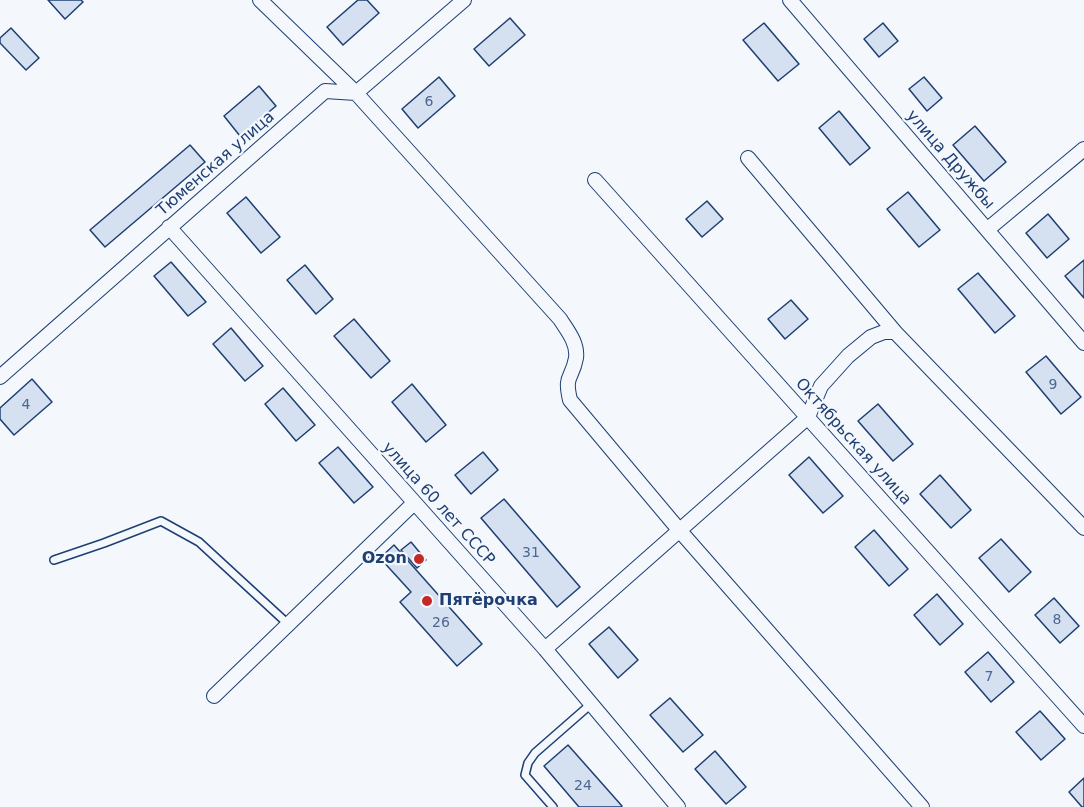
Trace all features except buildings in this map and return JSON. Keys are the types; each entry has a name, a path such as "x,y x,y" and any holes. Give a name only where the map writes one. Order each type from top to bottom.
{"street":[{"path":"260,0 356,93 560,319 574,340 576,357 566,384 570,400 680,531 922,807"},
{"path":"356,93 464,0"},
{"name":"улица Дружбы","path":"790,0 1084,343"},
{"name":"Тюменская улица","path":"0,377 325,91 356,93"},
{"path":"988,229 1084,148"},
{"path":"748,158 894,332 1084,528"},
{"name":"Октябрьская улица","path":"595,180 1084,726"},
{"name":"улица 60 лет СССР","path":"169,227 545,650 678,807"},
{"path":"545,650 808,417 821,386 848,356 871,337 884,332 894,332"},
{"path":"214,696 414,503"}],"lane":[{"path":"54,560 161,521 199,542 288,624"},
{"path":"553,807 525,775 528,763 535,753 591,704"}],"place":[{"name":"Ozon","path":"419,559"},
{"name":"Пятёрочка","path":"427,601"}]}
